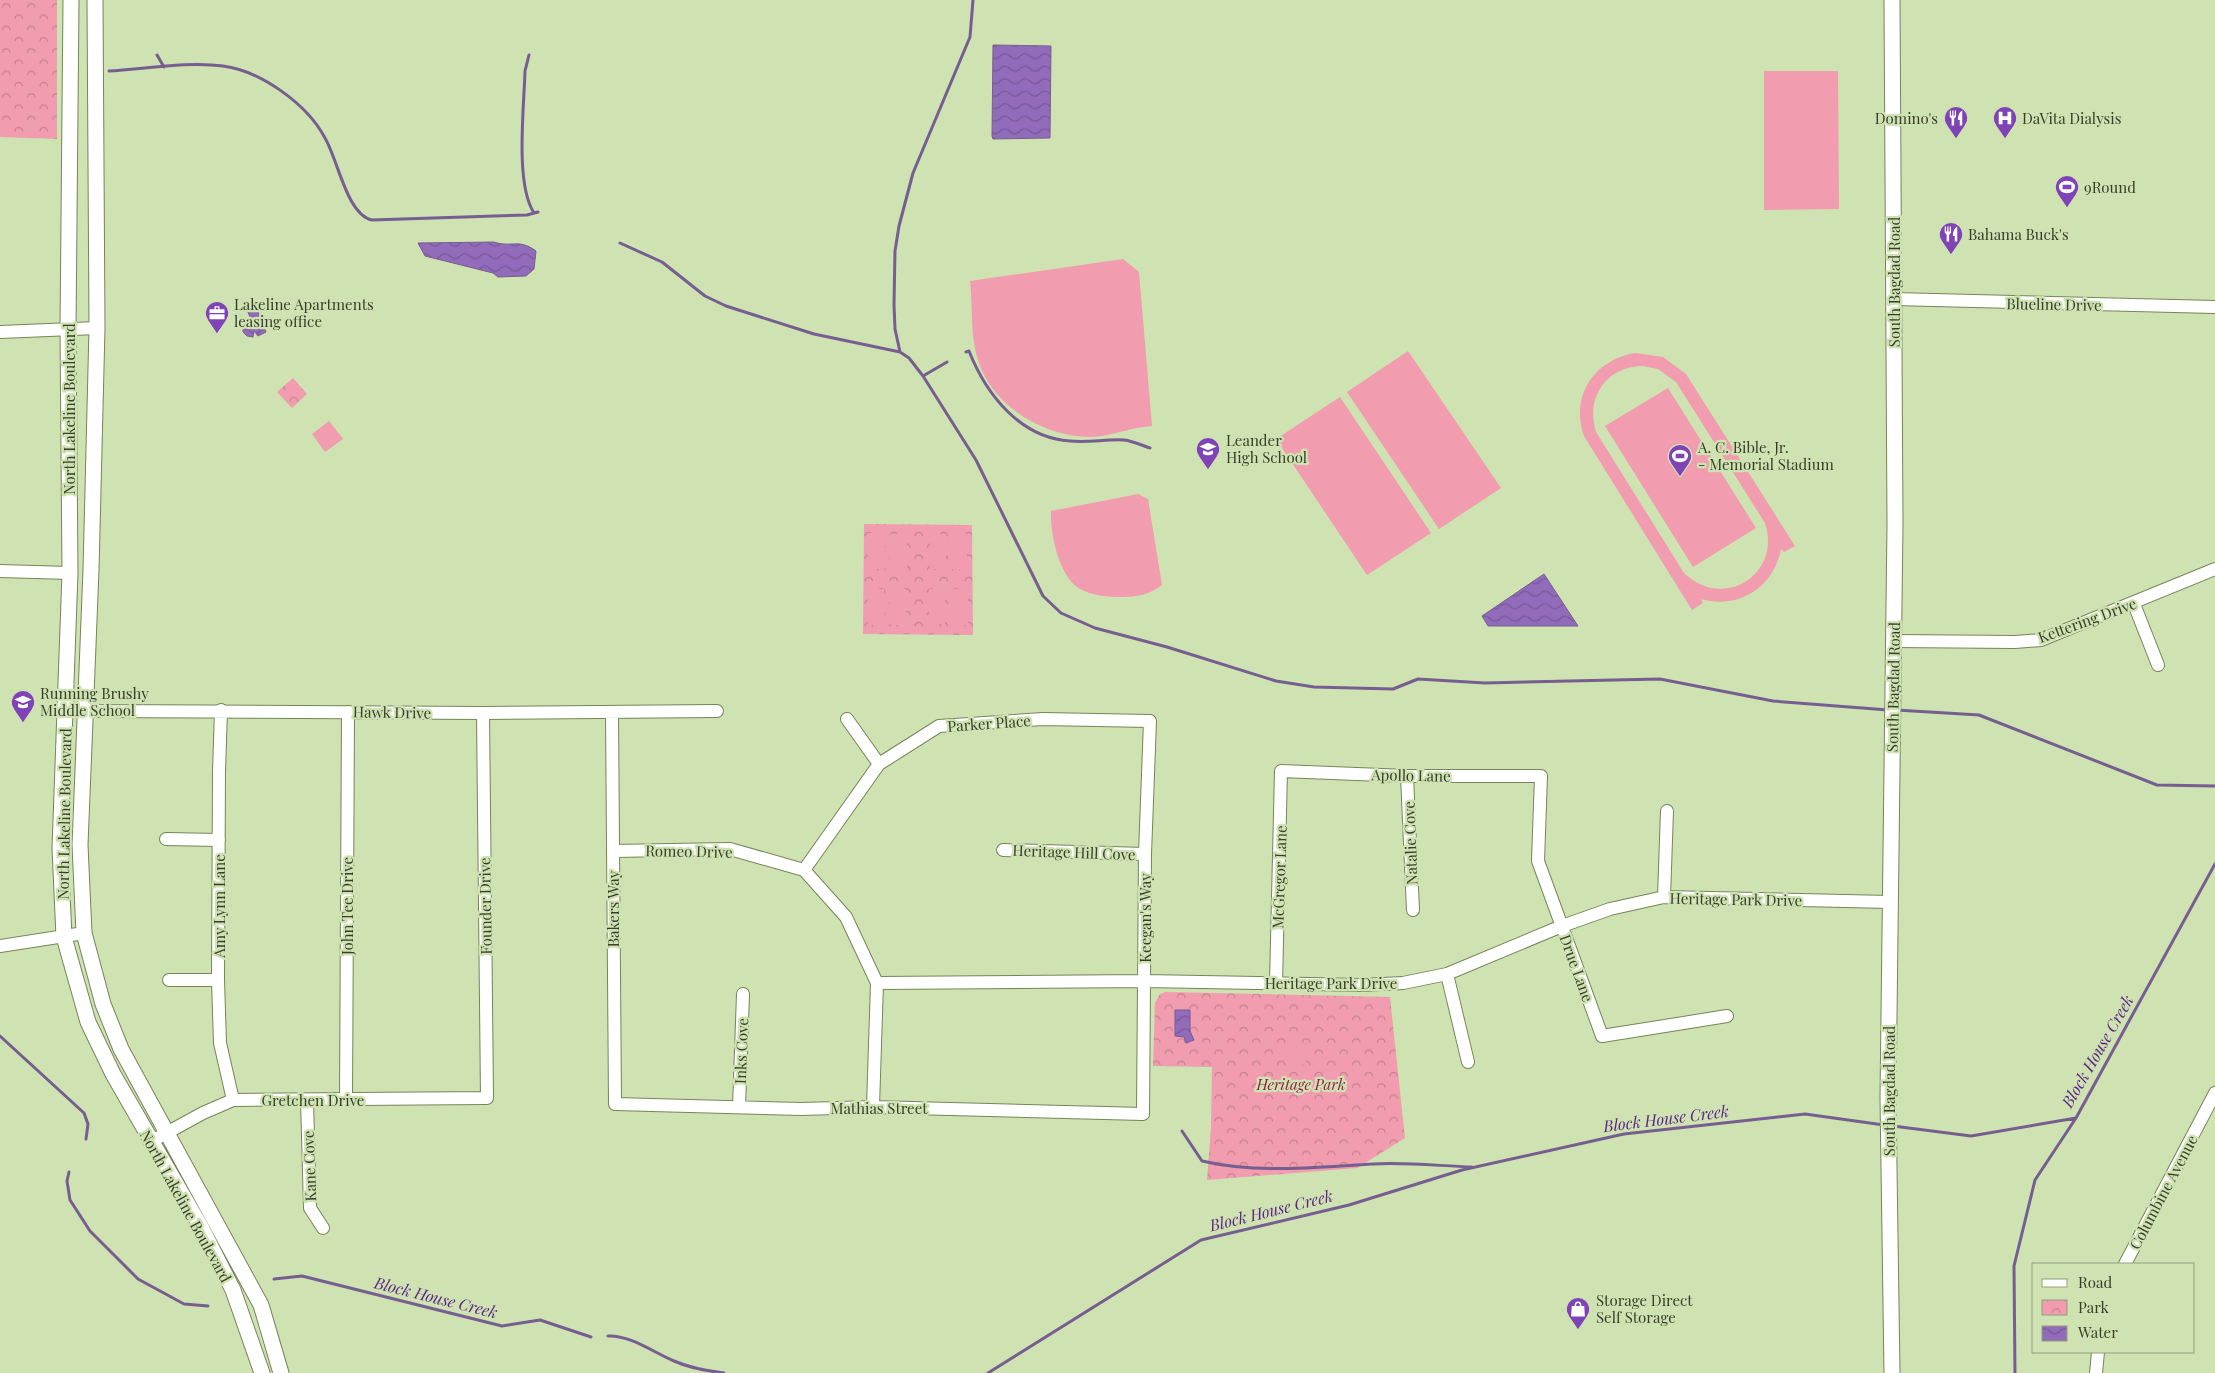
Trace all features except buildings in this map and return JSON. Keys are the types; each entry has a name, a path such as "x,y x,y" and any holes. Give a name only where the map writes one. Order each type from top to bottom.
{"main road":[{"name":"North Lakeline Boulevard","path":"71,0 68,330 70,572 60,848 64,937 88,1022 113,1074 150,1142 201,1227 232,1290 262,1373"},
{"name":"North Lakeline Boulevard","path":"95,0 97,328 91,560 80,845 84,934 103,1004 121,1049 261,1305 282,1373"},
{"name":"South Bagdad Road","path":"1892,0 1894,641 1888,1098 1892,1373"}],"street":[{"name":"Blueline Drive","path":"1894,299 2215,307"},
{"path":"0,332 97,328"},
{"name":"Kettering Drive","path":"1894,641 2015,642 2041,640 2134,604 2215,569"},
{"path":"0,571 70,572"},
{"path":"2134,604 2158,666"},
{"name":"Hawk Drive","path":"66,708 483,713 717,711"},
{"name":"Amy Lynn Lane","path":"221,710 218,980 220,1043 233,1100"},
{"name":"John Tee Drive","path":"346,1100 348,712"},
{"name":"Founder Drive","path":"483,713 487,1098"},
{"name":"Bakers Way","path":"612,713 615,1104"},
{"path":"846,719 879,764"},
{"name":"Parker Place","path":"804,870 879,764 940,726 1042,720 1150,721"},
{"name":"Keegan's Way","path":"1143,1114 1145,854 1150,721"},
{"name":"Apollo Lane","path":"1281,770 1407,776 1541,776"},
{"name":"McGregor Lane","path":"1276,983 1281,770"},
{"name":"Natalie Cove","path":"1407,776 1413,910"},
{"name":"Drue Lane","path":"1541,776 1538,861 1602,1036 1727,1016"},
{"path":"1664,897 1667,810"},
{"path":"166,839 219,840"},
{"name":"Romeo Drive","path":"613,851 730,849 804,870"},
{"name":"Heritage Hill Cove","path":"1004,850 1145,854"},
{"path":"804,870 846,917 877,983 873,1107"},
{"name":"Heritage Park Drive","path":"877,983 1144,981 1370,985 1403,983 1447,974 1610,908 1664,897 1890,902"},
{"path":"0,946 84,934"},
{"path":"1447,974 1468,1062"},
{"path":"169,980 218,980"},
{"name":"Inks Cove","path":"739,1107 743,994"},
{"name":"Columbine Avenue","path":"2126,1263 2215,1093"},
{"name":"Gretchen Drive","path":"150,1142 203,1113 233,1100 487,1098"},
{"name":"Kane Cove","path":"307,1100 310,1208 323,1228"},
{"name":"Mathias Street","path":"615,1104 801,1109 873,1107 1143,1114"},
{"path":"2096,1373 2098,1353"}],"green space":[{"path":"0,0 57,0 57,139 0,137"},
{"path":"1764,71 1838,71 1839,209 1764,210"},
{"path":"1123,259 1139,272 1152,426 1092,437 1056,432 1038,425 1006,404 984,374 977,357 973,338 970,281"},
{"path":"1408,351 1501,488 1439,529 1347,392"},
{"name":"A. C. Bible, Jr. - Memorial Stadium","path":"1635,353 1663,357 1686,374 1795,546 1784,552 1781,549 1771,574 1753,592 1729,601 1715,602 1701,599 1703,603 1692,610 1584,436 1580,421 1580,407 1583,394 1597,372 1608,363","holes":["1643,366 1658,369 1676,382 1765,523 1768,542 1765,558 1757,572 1746,582 1731,588 1716,589 1699,584 1684,573 1596,432 1593,419 1594,407 1602,386 1609,378 1619,371 1630,367"]},
{"path":"293,378 307,394 292,408 277,392"},
{"name":"A. C. Bible, Jr. - Memorial Stadium","path":"1668,388 1756,528 1693,567 1605,426"},
{"path":"1340,397 1431,533 1367,575 1276,439"},
{"path":"329,421 343,439 325,452 312,434"},
{"path":"1138,494 1148,499 1162,585 1148,593 1128,597 1101,596 1080,589 1066,575 1061,565 1054,542 1051,511"},
{"path":"864,524 972,525 973,635 863,634"},
{"path":"868,533 885,533 885,569 868,569"},
{"path":"890,534 907,534 907,570 890,570"},
{"path":"930,534 946,534 946,569 930,569"},
{"path":"951,534 967,534 967,570 951,569"},
{"path":"868,589 884,589 885,625 868,625"},
{"path":"890,589 906,589 906,625 890,625"},
{"path":"929,589 945,589 945,624 929,624"},
{"path":"951,589 968,589 968,625 951,625"},
{"name":"Heritage Park","path":"1166,992 1390,997 1405,1138 1357,1168 1207,1180 1211,1128 1212,1067 1153,1066 1155,1003 1160,994"},
{"path":"1287,1039 1310,1045 1305,1065 1281,1059"}],"water":[{"path":"993,45 1051,46 1050,138 993,139"},
{"path":"494,242 525,245 536,251 534,269 526,276 498,277 493,273 425,256 418,243"},
{"path":"256,307 266,332 258,336 254,331 253,337 247,336 243,332 243,327 246,322 250,325 253,324 247,310"},
{"path":"1544,574 1578,626 1488,626 1482,616"},
{"path":"1175,1010 1190,1010 1190,1031 1194,1040 1186,1043 1184,1037 1175,1036"}],"waterway":[{"path":"900,352 895,329 894,305 895,251 899,226 913,173 970,37 973,0"},
{"path":"157,55 164,67"},
{"path":"529,55 525,71 522,145 524,184 534,213"},
{"path":"109,71 196,64 238,69 267,82 295,102 317,125 330,148 350,198 363,216 372,220 527,215 538,212"},
{"path":"620,243 662,262 705,296 726,306 814,334 900,352 909,358 923,376 976,460 1043,596 1061,613 1095,628 1167,647 1276,681 1314,687 1393,689 1418,679 1485,683 1660,679 1773,701 1888,710"},
{"path":"966,352 969,351 976,367 995,398 1021,423 1036,432 1052,438 1070,441 1124,440 1150,448"},
{"path":"923,376 947,362"},
{"path":"1896,710 1979,715 2157,785 2215,786"},
{"name":"Block House Creek","path":"1893,1126 1971,1136 2076,1118 2215,864"},
{"name":"Block House Creek","path":"0,1036 84,1113 88,1124 86,1139"},
{"name":"Block House Creek","path":"988,1373 1201,1240 1349,1205 1462,1170 1624,1134 1805,1114 1884,1125"},
{"path":"2015,1373 2014,1266 2035,1180 2076,1118"},
{"path":"1182,1131 1202,1161 1223,1165 1266,1168 1385,1164 1472,1167"},
{"name":"Block House Creek","path":"69,1172 67,1181 70,1200 90,1231 138,1279 184,1304 208,1306"},
{"name":"Block House Creek","path":"274,1279 302,1276 502,1326 540,1320 591,1337"},
{"name":"Block House Creek","path":"608,1336 616,1336 633,1341 686,1366 724,1373"}],"place":[{"name":"Domino's","path":"1956,139"},
{"name":"DaVita Dialysis","path":"2005,139"},
{"name":"9Round","path":"2067,208"},
{"name":"Bahama Buck's","path":"1951,255"},
{"name":"Lakeline Apartments leasing office","path":"217,334"},
{"name":"Leander High School","path":"1208,470"},
{"name":"A. C. Bible, Jr. - Memorial Stadium","path":"1680,477"},
{"name":"Running Brushy Middle School","path":"23,723"},
{"name":"Storage Direct Self Storage","path":"1578,1330"}]}
